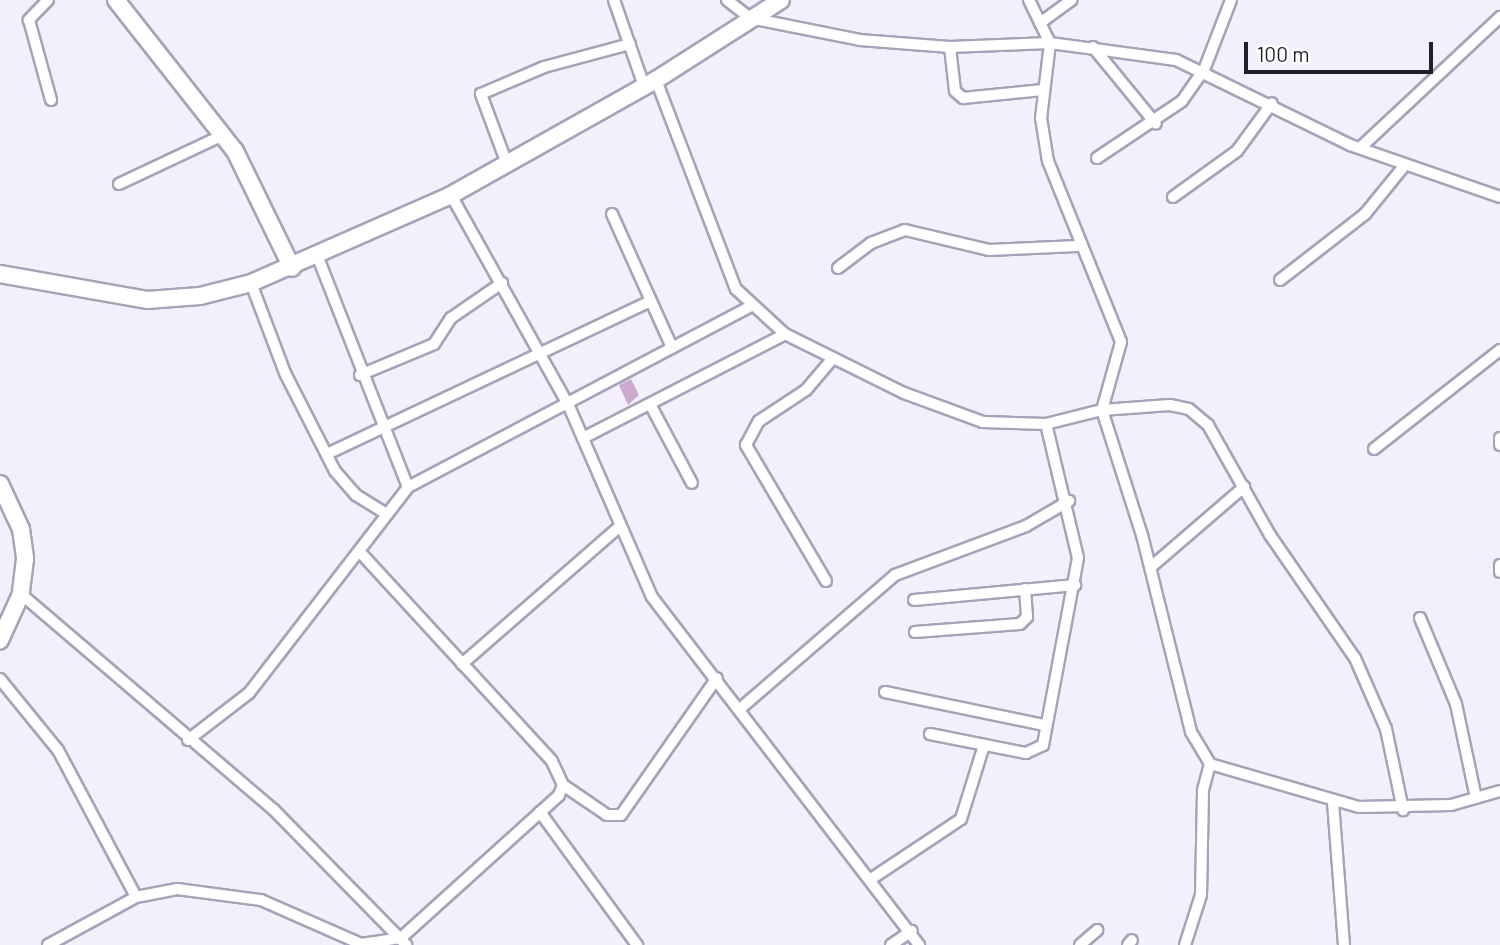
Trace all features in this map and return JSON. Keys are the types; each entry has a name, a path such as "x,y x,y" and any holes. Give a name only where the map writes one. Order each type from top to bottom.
{"main road":[{"path":"116,0 223,135 263,201 292,268"},
{"path":"0,274 147,300 200,296 251,283 292,268 451,195 650,83 781,0"},
{"path":"0,484 21,529 21,594 0,640"}],"street":[{"path":"48,0 29,20 51,100"},
{"path":"614,0 630,44 650,83 722,257 749,307 785,334 953,414 1046,424 1102,410 1189,409 1208,425 1244,487 1356,658 1386,729 1404,810"},
{"path":"727,0 750,18 860,40 950,47 1050,43 1145,52 1204,70 1360,149 1500,197"},
{"path":"1030,0 1050,43 1043,90 1048,161 1077,246 1121,342 1102,410 1151,567 1191,732 1210,764 1334,802 1404,810 1476,798 1500,791"},
{"path":"1040,23 1072,0"},
{"path":"1097,158 1156,124 1204,70 1231,0"},
{"path":"1360,149 1500,18"},
{"path":"507,164 481,94 544,67 630,44"},
{"path":"950,47 955,91 962,98 1043,90"},
{"path":"1093,47 1156,124"},
{"path":"1173,197 1237,151 1272,103"},
{"path":"119,184 223,135"},
{"path":"1280,280 1365,214 1405,165"},
{"path":"451,195 568,404 617,529 652,597 741,708 809,810 870,879 912,931 919,945"},
{"path":"612,214 671,345"},
{"path":"838,268 871,243 905,230 989,250 1077,246"},
{"path":"317,255 360,375 408,487"},
{"path":"251,283 285,373 345,485 386,514"},
{"path":"360,375 434,344 451,318 502,283"},
{"path":"327,454 542,357 651,301"},
{"path":"188,740 249,693 408,487 568,404 671,345 749,307"},
{"path":"583,438 651,406 785,334"},
{"path":"1374,449 1500,350"},
{"path":"825,581 746,445 759,421 806,390 833,358"},
{"path":"651,406 692,483"},
{"path":"930,734 1034,754 1043,745 1078,558 1069,500 1046,424"},
{"path":"1500,438 1500,445"},
{"path":"1151,567 1244,487"},
{"path":"741,708 894,575 1026,526 1069,500"},
{"path":"462,664 617,529"},
{"path":"359,551 552,761 563,785 607,815 621,815 717,678"},
{"path":"1500,565 1500,572"},
{"path":"914,600 1074,585"},
{"path":"915,632 1020,624 1027,617 1025,589"},
{"path":"21,594 127,680 188,740 315,848 403,942"},
{"path":"1420,618 1457,704 1476,798"},
{"path":"0,679 58,750 135,897"},
{"path":"885,692 1045,725"},
{"path":"870,879 928,847 961,819 984,745"},
{"path":"1185,945 1201,895 1203,790 1210,764"},
{"path":"48,945 135,897 177,889 226,891 361,944 403,942 540,813 563,785"},
{"path":"1334,802 1344,945"},
{"path":"540,813 637,945"},
{"path":"1080,945 1097,930"},
{"path":"891,945 912,931"}],"building":[{"path":"631,379 639,395 628,405 619,385"}]}
